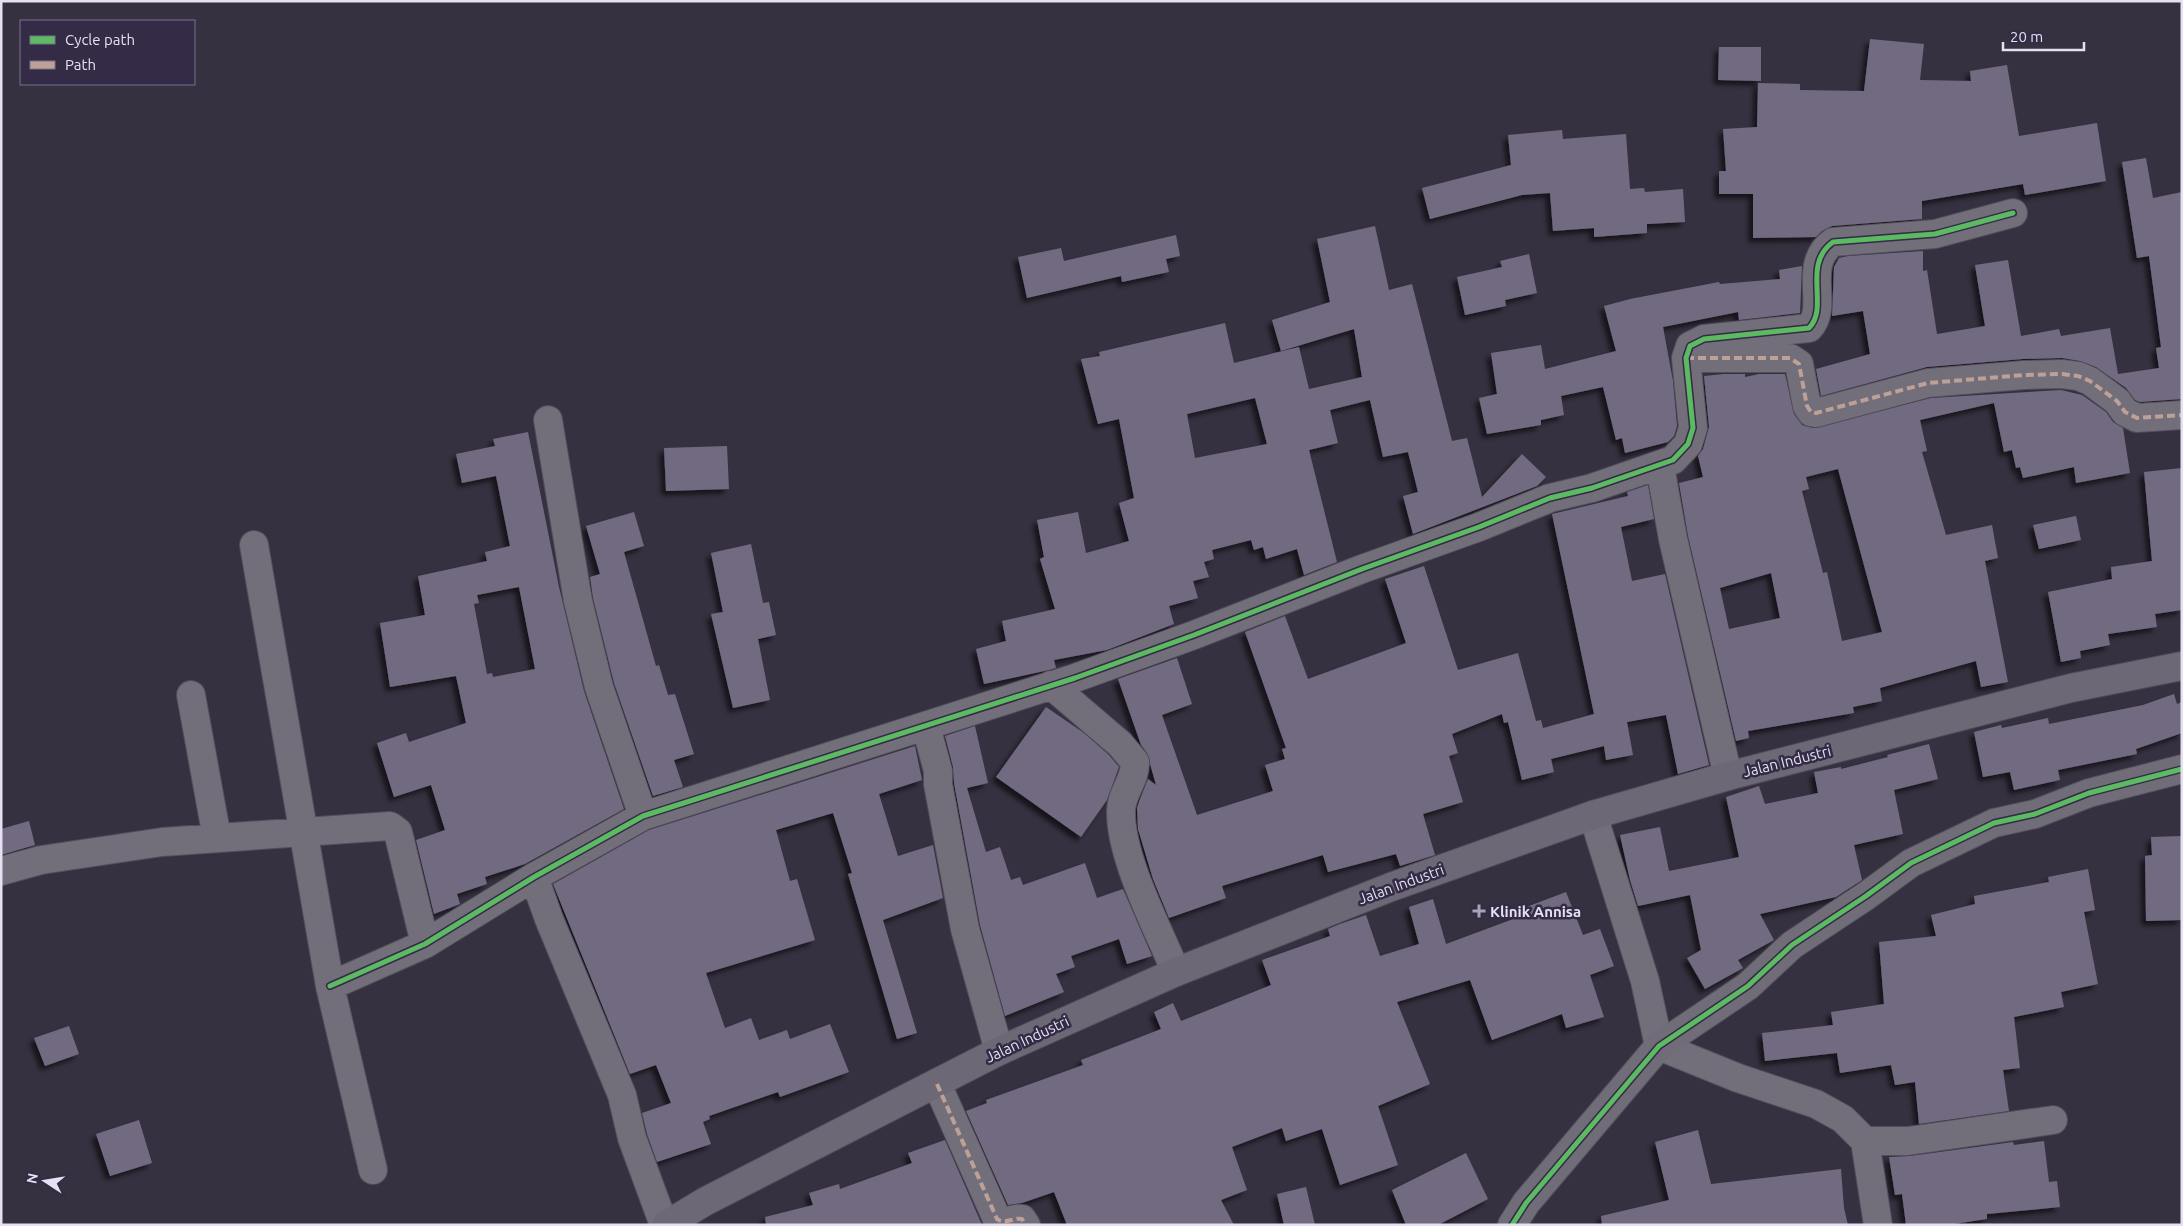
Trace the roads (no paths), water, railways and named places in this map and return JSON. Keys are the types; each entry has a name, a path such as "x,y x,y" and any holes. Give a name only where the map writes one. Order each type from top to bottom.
{"main road":[{"name":"Jalan Industri","path":"665,1225 723,1192 999,1051 1176,972 1373,894 1593,815 1728,776 2071,688 2182,666"}],"street":[{"path":"330,986 425,944 534,877 643,816 1051,685 1194,635 1362,569 1479,527 1550,498 1592,488 1638,471 1660,466 1673,460 1688,444 1693,428 1686,358 1690,346 1704,340 1809,328 1814,323 1816,313 1816,276 1820,259 1827,247 1833,242 1935,234 2013,213"},
{"path":"1686,358 1790,358 1799,364 1807,406 1811,412 1816,413 1928,383 2024,375 2062,374 2078,376 2090,381 2117,401 2126,412 2137,418 2182,415"},
{"path":"548,420 578,601 599,688 643,816"},
{"path":"1660,466 1673,539 1728,776"},
{"path":"254,545 330,986 373,1170"},
{"path":"1051,685 1120,744 1135,762 1134,773 1125,790 1121,805 1121,826 1132,867 1176,972"},
{"path":"191,695 217,838"},
{"path":"926,726 938,771 938,784 966,929 999,1051"},
{"path":"1512,1225 1526,1203 1659,1046 1748,986 1792,945 1866,896 1911,863 1994,823 2035,814 2089,792 2182,769"},
{"path":"1593,815 1645,981 1659,1046"},
{"path":"1,871 41,860 162,842 386,825 396,829 425,944"},
{"path":"534,877 549,919 622,1095 632,1138 665,1225"},
{"path":"1659,1046 1738,1078 1816,1104 1843,1119 1865,1141 1878,1225"},
{"path":"937,1084 998,1219 1005,1222 1022,1218 1026,1225"},
{"path":"1865,1141 1908,1141 2053,1120"}],"place":[{"name":"Klinik Annisa","path":"1479,911"}]}
